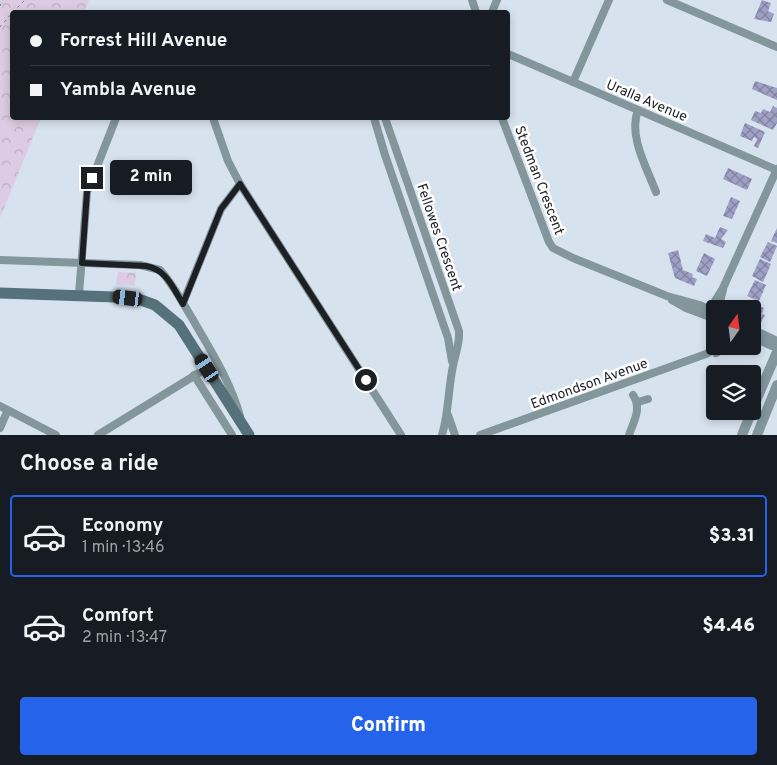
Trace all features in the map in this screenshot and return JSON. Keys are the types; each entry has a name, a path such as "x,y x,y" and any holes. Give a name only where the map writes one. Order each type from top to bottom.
{"main road":[{"path":"0,293 79,294 141,300 155,305 179,325 246,430"}],"street":[{"path":"573,82 609,0"},
{"path":"667,0 777,47"},
{"name":"Uralla Avenue","path":"510,55 777,170"},
{"path":"638,110 635,120 637,139 656,192"},
{"path":"79,294 87,192 115,120"},
{"path":"214,120 228,161 240,184 401,435"},
{"name":"Fellowes Crescent","path":"375,120 448,338 453,366"},
{"name":"Fellowes Crescent","path":"386,120 459,331 459,345 453,366 448,415 442,435"},
{"name":"Stedman Crescent","path":"503,120 546,236 553,248 666,296 706,310"},
{"path":"719,300 777,170"},
{"path":"183,304 221,209 240,184"},
{"path":"0,260 156,268 166,277 183,304 229,384 246,430"},
{"path":"761,333 777,340"},
{"path":"761,342 777,346"},
{"path":"761,389 777,352"},
{"name":"Edmondson Avenue","path":"480,435 706,354"},
{"path":"98,435 207,368"},
{"path":"194,375 232,435"},
{"path":"757,435 777,385"},
{"path":"629,435 636,414 635,398 648,399"},
{"path":"0,406 4,407 8,412 56,435"},
{"path":"0,428 8,412"},
{"name":"Fellowes Crescent","path":"448,415 455,435"},
{"path":"742,435 748,420"}],"path":[{"path":"0,6 3,0"},
{"path":"16,10 25,0"},
{"path":"0,28 10,16"}],"green space":[{"path":"0,0 89,0 85,10 10,10 10,120 40,120 0,218"},
{"path":"118,272 136,273 135,286 116,284"}],"building":[{"path":"762,0 771,3 768,11 774,14 771,22 754,19"},
{"path":"755,81 777,88 777,100 752,89"},
{"path":"773,106 777,108 777,123 773,130 751,120 755,111 761,113 763,109 770,112"},
{"path":"745,123 765,132 758,148 754,146 757,139 754,137 752,141 740,136"},
{"path":"728,168 752,179 747,190 723,179"},
{"path":"731,197 740,201 732,219 723,216"},
{"path":"720,227 728,230 721,239 726,242 723,248 703,241 706,234 715,238"},
{"path":"777,228 777,243 771,241"},
{"path":"768,242 777,246 770,262 760,257"},
{"path":"678,250 683,270 693,274 692,277 697,279 694,286 675,278 668,253"},
{"path":"704,253 715,259 707,276 696,271"},
{"path":"760,259 771,264 763,282 752,276"},
{"path":"755,280 766,285 759,300 747,296"},
{"path":"761,307 764,308 762,314 765,315 761,322"}],"route":[{"path":"92,178 87,192 82,263 156,268 166,277 183,304 221,209 231,193 240,184 366,380"}]}
